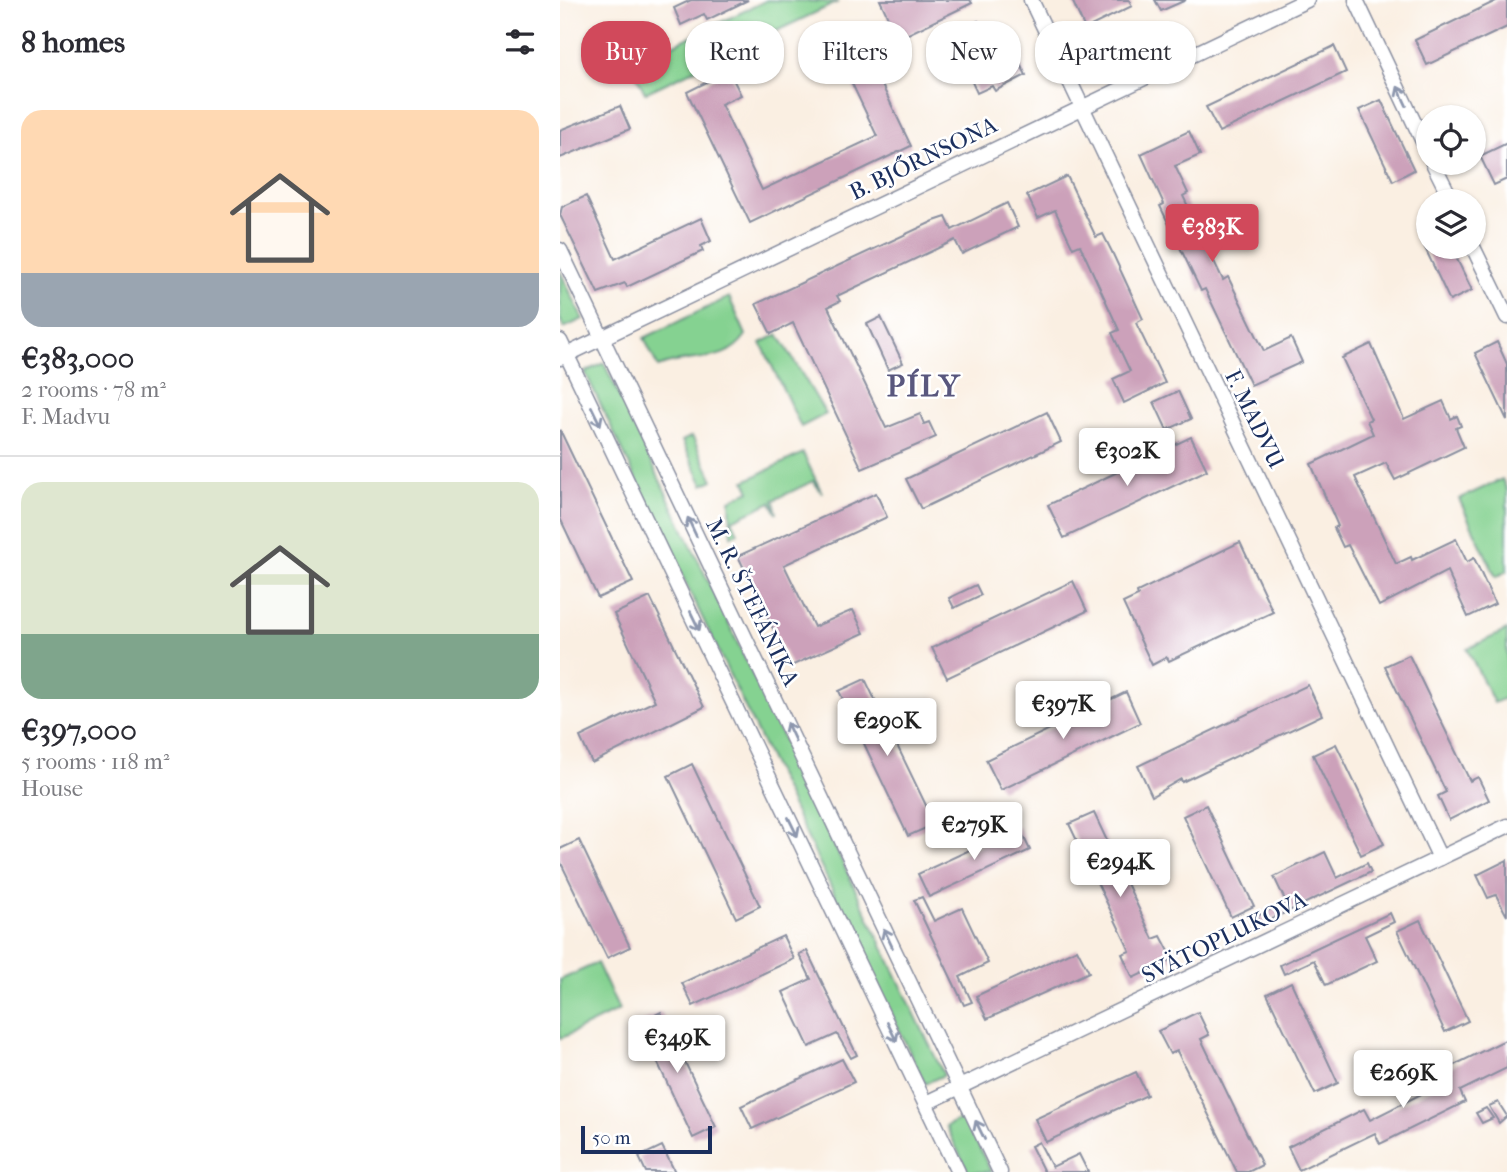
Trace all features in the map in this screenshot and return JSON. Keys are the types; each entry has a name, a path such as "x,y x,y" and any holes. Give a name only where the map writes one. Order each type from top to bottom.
{"street":[{"name":"F. MADVU","path":"1031,0 1440,858"},
{"name":"B. BJŐRNSONA","path":"564,357 1307,0"},
{"path":"1356,0 1416,127"},
{"name":"M. R. ŠTEFÁNIKA","path":"560,250 1000,1172"},
{"path":"1479,259 1507,317"},
{"path":"560,341 564,357 958,1172"},
{"name":"SVÄTOPLUKOVA","path":"960,1088 1507,826"},
{"path":"926,1103 960,1088"}],"green space":[{"path":"767,0 838,2 784,27 784,21 723,21"},
{"path":"685,39 685,74 671,81 671,46"},
{"path":"640,84 664,84 645,93"},
{"path":"560,271 583,319 564,328 560,319"},
{"path":"729,297 746,335 737,345 717,356 683,360 658,367 644,338"},
{"path":"778,334 826,414 801,427 761,343"},
{"path":"604,363 944,1075 925,1084 585,372"},
{"path":"692,436 713,480 703,485 682,441"},
{"path":"803,453 822,493 813,481 774,500 777,514 771,502 732,520 738,533 731,536 730,500 750,491 745,481"},
{"path":"1502,479 1507,490 1507,571 1496,577 1459,499"},
{"path":"1507,630 1507,697 1494,703 1467,649"},
{"path":"597,963 619,1010 560,1039 560,980"},
{"path":"965,1117 991,1172 968,1172 946,1126"}],"building":[{"path":"691,0 748,0 707,20 704,14 681,25 674,8"},
{"path":"880,0 970,0 972,3 935,21 926,21 926,25 912,32 912,21 890,21"},
{"path":"1072,0 1129,0 1132,6 1101,21 1081,21"},
{"path":"1155,0 1186,0 1161,11"},
{"path":"1498,0 1507,0 1507,27 1427,65 1415,40"},
{"path":"1334,46 1346,72 1219,132 1206,107"},
{"path":"1021,65 1026,75 1021,78"},
{"path":"703,84 736,84 741,95 721,104 762,190 877,136 852,84 881,84 911,146 750,223 687,92"},
{"path":"973,84 1009,84 995,91 992,86 977,93"},
{"path":"1381,100 1414,170 1393,181 1359,110"},
{"path":"620,106 630,129 560,158 560,130"},
{"path":"1189,131 1200,155 1175,166 1188,193 1183,196 1223,280 1228,277 1264,351 1291,338 1302,362 1251,385 1205,289 1201,291 1160,206 1164,204 1141,154"},
{"path":"1507,143 1507,179 1494,185 1486,168 1486,153"},
{"path":"1067,176 1096,237 1103,234 1112,252 1143,319 1136,323 1165,383 1124,403 1113,379 1130,371 1112,333 1119,330 1080,245 1073,248 1055,210 1038,218 1027,195"},
{"path":"586,196 615,259 701,218 711,241 701,246 703,251 627,287 625,283 598,293 560,215 562,207"},
{"path":"1007,203 1018,227 962,254 955,240 837,296 840,301 828,307 886,428 920,414 924,424 929,422 936,437 862,469 793,323 771,334 756,304 934,221 946,217 952,230"},
{"path":"1430,259 1457,259 1472,290 1450,301"},
{"path":"881,317 903,363 888,370 867,324"},
{"path":"1497,342 1507,364 1507,420 1475,353"},
{"path":"1371,344 1404,419 1443,401 1451,419 1457,416 1461,426 1456,428 1464,447 1395,480 1386,463 1355,477 1396,564 1411,557 1412,560 1456,539 1467,562 1474,558 1495,604 1468,617 1447,571 1379,606 1348,545 1343,547 1334,528 1338,526 1311,464 1373,434 1367,421 1371,419 1342,358"},
{"path":"1178,391 1191,419 1167,430 1154,402"},
{"path":"1047,412 1061,442 921,509 906,479"},
{"path":"560,430 633,582 598,598 560,518"},
{"path":"1191,437 1207,470 1064,538 1048,505"},
{"path":"876,493 887,517 784,565 814,627 853,610 864,633 791,666 738,556"},
{"path":"1240,542 1273,612 1169,661 1167,657 1152,665 1123,603 1138,596 1137,592"},
{"path":"1073,581 1087,611 947,678 932,648"},
{"path":"976,585 981,595 954,608 949,598"},
{"path":"650,597 704,707 592,763 580,737 655,701 614,614"},
{"path":"1409,655 1470,781 1478,777 1489,800 1449,820 1438,796 1446,792 1385,666"},
{"path":"865,679 935,824 908,836 839,691"},
{"path":"1308,685 1322,715 1182,782 1181,779 1152,796 1138,766"},
{"path":"1126,692 1140,723 1001,790 986,760"},
{"path":"1336,744 1384,844 1361,855 1313,755"},
{"path":"692,764 760,906 736,918 668,776"},
{"path":"1206,805 1254,906 1231,917 1183,816"},
{"path":"1094,813 1153,939 1161,936 1173,959 1133,978 1122,954 1130,951 1069,824"},
{"path":"1019,827 1030,850 929,897 918,874"},
{"path":"579,840 630,947 607,958 560,861 560,849"},
{"path":"1325,852 1337,878 1367,863 1371,872 1261,924 1257,916 1286,902 1274,877"},
{"path":"1507,860 1507,916 1496,895 1488,898 1477,875"},
{"path":"922,897 934,921 962,908 988,963 960,977 972,1002 964,1005 914,900"},
{"path":"1390,913 1394,922 1365,936 1377,961 1326,985 1314,960 1284,974 1280,965"},
{"path":"1420,920 1468,1021 1445,1032 1397,931"},
{"path":"783,936 794,959 693,1006 682,983"},
{"path":"1077,949 1089,972 987,1019 976,996"},
{"path":"807,951 857,1055 851,1058 837,1034 809,1047 783,992 811,979 799,954"},
{"path":"1291,982 1338,1083 1315,1094 1267,994"},
{"path":"661,1012 716,1127 693,1138 639,1023"},
{"path":"1198,1012 1209,1035 1201,1039 1262,1165 1248,1172 1237,1172 1177,1051 1170,1054 1158,1031"},
{"path":"1507,1039 1507,1068 1460,1091 1465,1102 1380,1144 1375,1133 1299,1170 1288,1147 1364,1109 1370,1120 1453,1078 1448,1068"},
{"path":"842,1059 854,1082 752,1129 741,1106"},
{"path":"1136,1072 1147,1095 1046,1142 1035,1119"},
{"path":"1498,1102 1507,1116 1499,1123 1489,1106"},
{"path":"1486,1108 1493,1118 1482,1123 1476,1113"},
{"path":"1039,1142 1052,1167 1079,1154 1088,1172 1044,1172 1031,1146"},
{"path":"662,1146 675,1172 646,1172 639,1157"}],"district":[{"name":"PÍLY","path":"924,386"}]}
